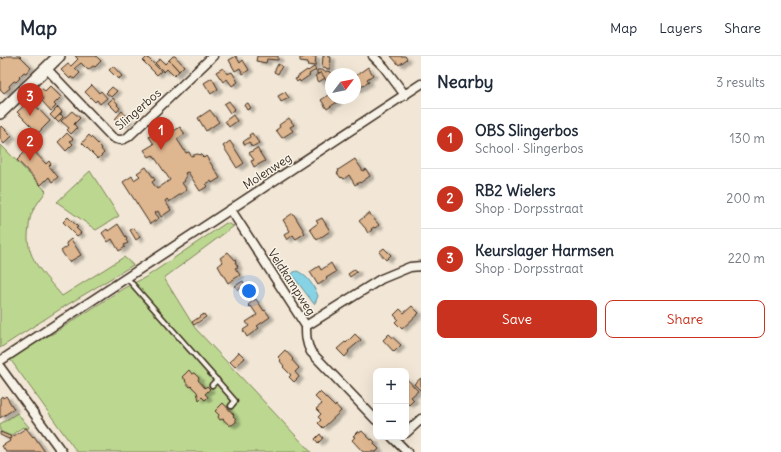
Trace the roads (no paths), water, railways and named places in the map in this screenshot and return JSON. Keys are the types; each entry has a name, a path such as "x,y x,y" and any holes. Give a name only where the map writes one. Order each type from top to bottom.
{"street":[{"path":"1,111 59,56"},
{"name":"Slingerbos","path":"46,68 112,137 120,141 128,137 213,56"},
{"path":"373,56 384,67 405,95"},
{"name":"Molenweg","path":"0,361 421,84"},
{"name":"Veldkampweg","path":"231,210 306,326 306,341 311,352 373,417"},
{"path":"306,326 381,279 410,267 421,266"},
{"path":"0,367 62,452"},
{"path":"409,430 421,419"},
{"path":"398,440 407,452"}],"lane":[{"path":"126,277 235,401 231,406"},
{"path":"212,385 217,380"}],"water":[{"path":"297,271 310,281 314,288 318,296 314,304 293,276 292,274"}],"place":[{"name":"Keurslager Harmsen","path":"30,116"},
{"name":"OBS Slingerbos","path":"161,150"},
{"name":"RB2 Wielers","path":"30,161"}]}
